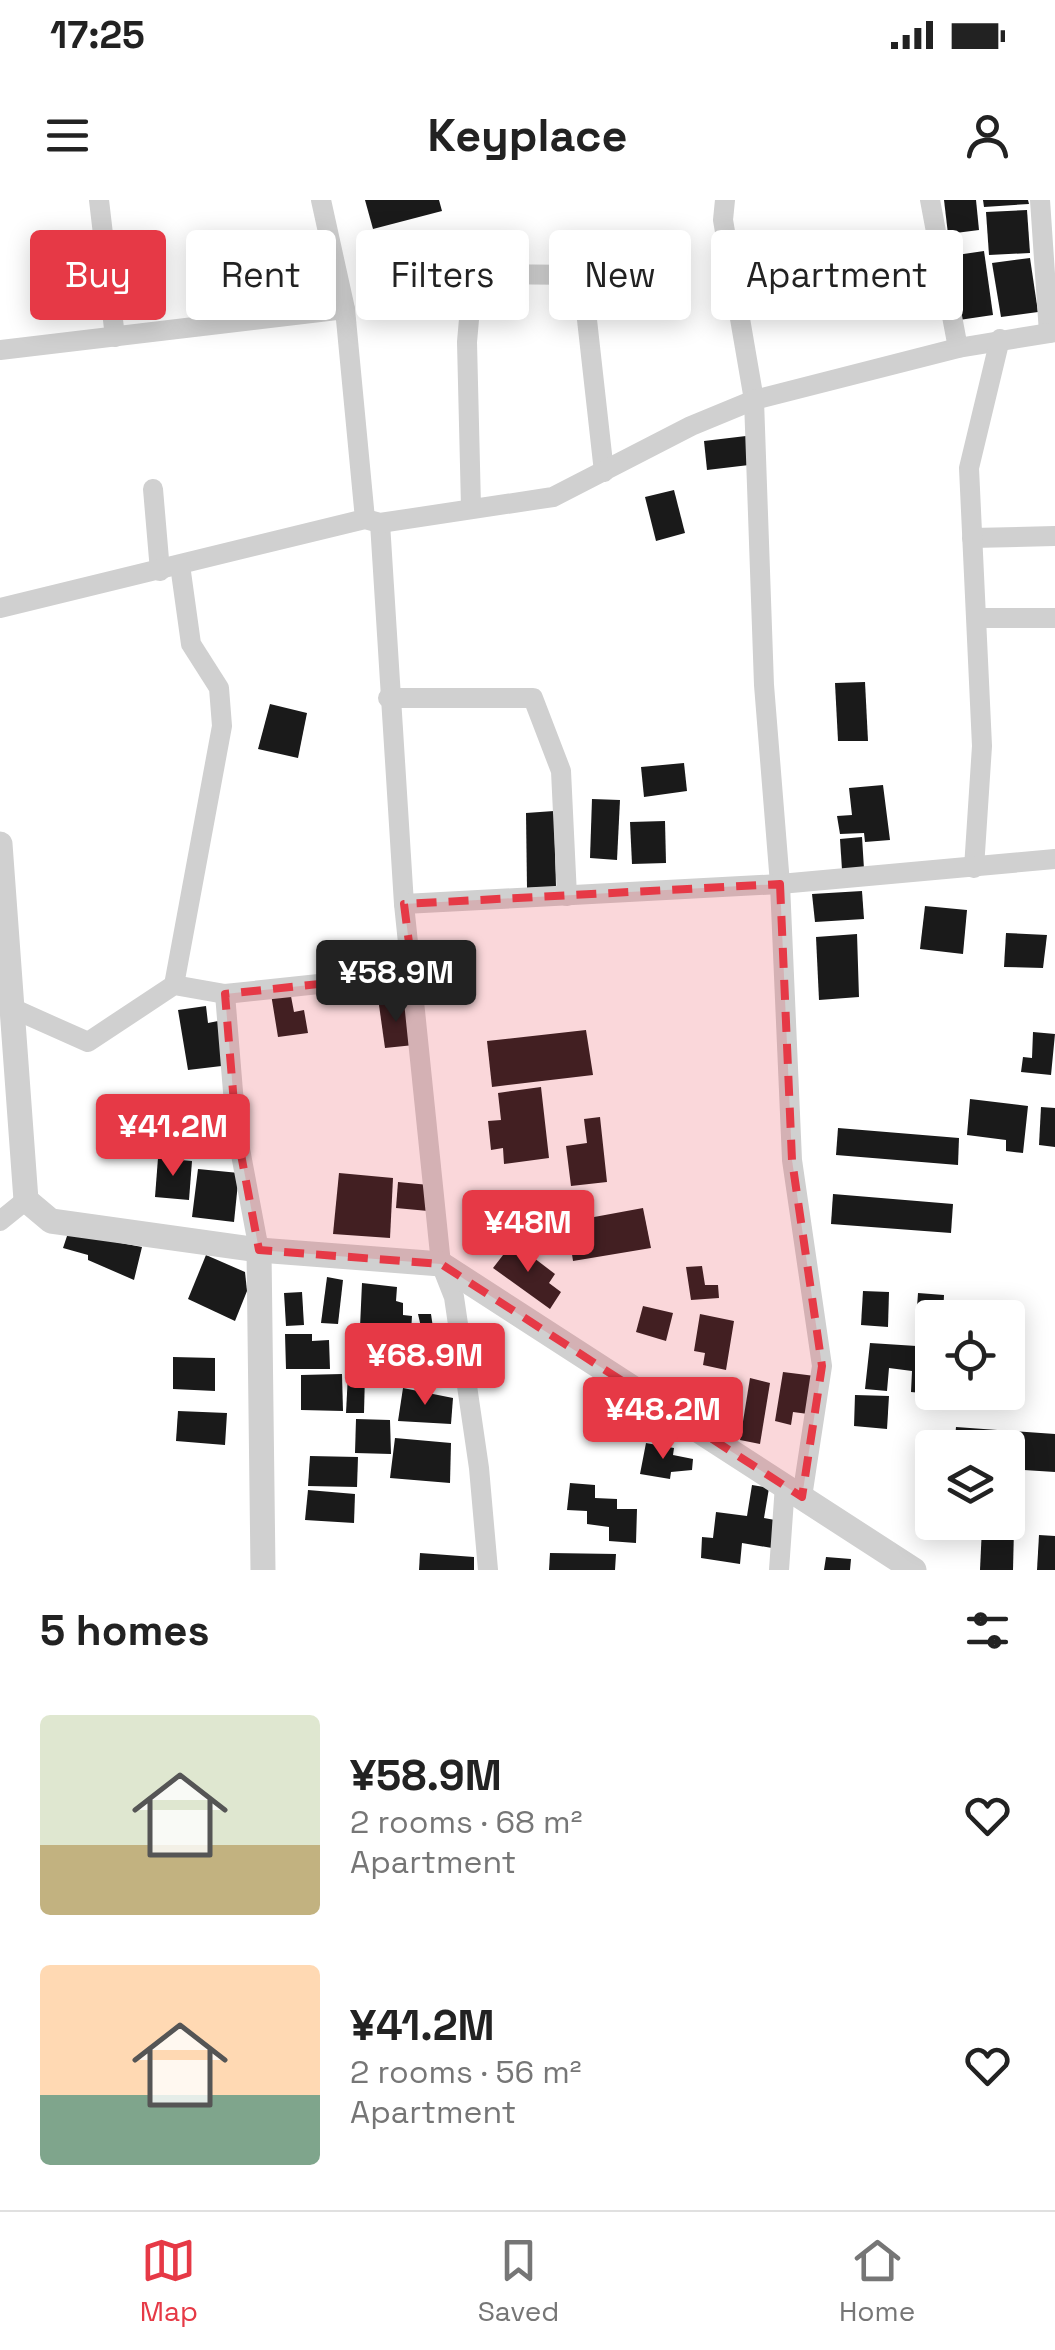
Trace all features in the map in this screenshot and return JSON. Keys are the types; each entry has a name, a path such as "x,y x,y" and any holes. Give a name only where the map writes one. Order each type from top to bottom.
{"street":[{"path":"99,200 115,337"},
{"path":"321,200 345,308 372,521 404,904 442,1264 454,1297 479,1468 488,1570"},
{"path":"725,200 723,220 754,400 764,685 780,884 792,1160 822,1366 779,1570"},
{"path":"930,200 958,348"},
{"path":"0,608 372,521 553,498 691,426 754,400 958,348 1052,333 1040,200"},
{"path":"471,506 468,342 474,274 582,276 604,472"},
{"path":"0,350 345,308"},
{"path":"974,868 982,746 969,468 1000,339"},
{"path":"154,489 170,568 192,644 220,688 222,726 174,985"},
{"path":"972,538 1055,536"},
{"path":"978,618 1055,618"},
{"path":"388,698 533,698 561,771 566,896"},
{"path":"0,844 8,1000 26,1200 51,1221 259,1250 442,1264 914,1570"},
{"path":"404,904 780,884 1055,858"},
{"path":"8,1000 88,1042 174,985 226,994 413,974"},
{"path":"226,994 236,1128 259,1250 263,1570"},
{"path":"0,1222 26,1200"}],"highlighted area":[{"path":"780,884 792,1160 822,1366 802,1497 441,1264 259,1250 236,1128 225,994 413,974 404,904"}],"building":[{"path":"365,200 439,200 442,211 373,229"},
{"path":"944,200 976,200 979,230 948,230"},
{"path":"983,200 1028,200 1029,204 984,207"},
{"path":"1027,210 1030,253 989,255 986,212"},
{"path":"984,251 993,315 963,319 963,254"},
{"path":"1030,258 1038,312 1001,317 992,263"},
{"path":"746,436 749,465 707,470 704,441"},
{"path":"674,490 685,533 656,541 645,497"},
{"path":"865,682 868,741 838,741 835,683"},
{"path":"270,704 307,713 298,758 258,749"},
{"path":"684,763 687,791 644,797 641,767"},
{"path":"883,785 890,840 865,842 864,833 840,834 837,816 852,815 849,788"},
{"path":"592,799 620,800 617,860 590,858"},
{"path":"554,811 556,887 527,888 526,813"},
{"path":"665,821 666,863 632,864 630,822"},
{"path":"862,837 864,869 842,870 840,839"},
{"path":"862,891 864,919 815,922 812,894"},
{"path":"925,906 967,910 963,954 920,949"},
{"path":"1006,933 1047,935 1043,968 1004,967"},
{"path":"857,934 859,997 819,1000 816,937"},
{"path":"290,991 294,1012 304,1010 308,1033 278,1037 271,994"},
{"path":"408,1002 414,1045 385,1048 379,1005"},
{"path":"206,1006 208,1023 223,1020 230,1065 188,1070 178,1010"},
{"path":"586,1030 593,1075 492,1087 487,1041"},
{"path":"1033,1032 1055,1034 1051,1075 1021,1072 1023,1057 1032,1058"},
{"path":"541,1087 549,1158 504,1164 503,1148 491,1150 488,1121 501,1120 498,1093"},
{"path":"970,1099 1028,1106 1023,1153 1006,1151 1006,1140 967,1135"},
{"path":"1041,1107 1055,1108 1055,1147 1039,1145"},
{"path":"600,1117 607,1182 571,1186 566,1146 587,1143 584,1119"},
{"path":"838,1128 959,1138 958,1165 836,1155"},
{"path":"158,1158 192,1161 189,1200 155,1197"},
{"path":"198,1169 239,1173 234,1222 192,1217"},
{"path":"339,1173 393,1178 390,1238 333,1234"},
{"path":"398,1182 429,1185 428,1211 396,1208"},
{"path":"833,1194 953,1204 951,1233 831,1224"},
{"path":"513,1199 517,1235 475,1239 473,1220 465,1221 464,1202"},
{"path":"551,1200 555,1251 537,1252 533,1202"},
{"path":"643,1208 651,1248 573,1261 567,1222"},
{"path":"68,1233 142,1247 134,1280 88,1260 88,1255 63,1248"},
{"path":"513,1242 555,1274 549,1283 561,1292 550,1309 493,1268"},
{"path":"206,1255 245,1272 247,1291 235,1321 188,1299"},
{"path":"702,1266 705,1285 718,1285 719,1298 691,1300 686,1267"},
{"path":"327,1277 343,1280 338,1324 321,1323"},
{"path":"362,1283 397,1287 396,1301 403,1303 403,1315 412,1316 411,1332 360,1327"},
{"path":"863,1291 889,1292 888,1327 861,1325"},
{"path":"302,1292 304,1325 286,1326 284,1293"},
{"path":"918,1293 944,1295 944,1300 918,1300"},
{"path":"643,1306 673,1313 666,1341 636,1332"},
{"path":"418,1314 431,1314 436,1348 426,1349"},
{"path":"700,1314 734,1321 726,1370 703,1365 705,1353 694,1351"},
{"path":"285,1334 312,1334 312,1341 329,1340 330,1369 286,1369"},
{"path":"870,1343 915,1346 915,1392 911,1392 912,1371 889,1368 887,1391 865,1389"},
{"path":"173,1357 215,1358 215,1391 173,1389"},
{"path":"783,1372 815,1376 808,1414 793,1412 791,1425 775,1421"},
{"path":"342,1374 343,1411 301,1410 301,1375"},
{"path":"348,1374 365,1374 364,1413 346,1413"},
{"path":"750,1378 770,1383 760,1444 740,1440"},
{"path":"403,1388 453,1398 451,1424 398,1421"},
{"path":"855,1395 889,1396 887,1429 854,1426"},
{"path":"178,1411 227,1413 225,1445 176,1441"},
{"path":"356,1419 390,1420 391,1454 355,1453"},
{"path":"956,1427 998,1430 956,1430"},
{"path":"1025,1432 1055,1434 1055,1472 1025,1470"},
{"path":"395,1438 451,1443 450,1483 390,1478"},
{"path":"646,1443 674,1448 673,1455 693,1459 692,1470 671,1472 670,1479 640,1474"},
{"path":"310,1456 358,1457 357,1487 308,1486"},
{"path":"570,1483 595,1485 595,1498 617,1499 617,1509 637,1509 636,1543 609,1541 609,1527 587,1524 587,1511 567,1510"},
{"path":"752,1485 769,1488 764,1518 775,1520 772,1548 742,1543 740,1564 701,1558 702,1537 713,1538 716,1512 747,1516"},
{"path":"308,1490 355,1494 354,1523 305,1520"},
{"path":"1039,1535 1055,1536 1055,1570 1037,1570"},
{"path":"981,1540 1014,1540 1013,1570 980,1570"},
{"path":"420,1553 474,1557 474,1570 419,1570"},
{"path":"550,1553 616,1554 615,1570 549,1570"},
{"path":"826,1557 851,1559 850,1570 824,1570"}]}
